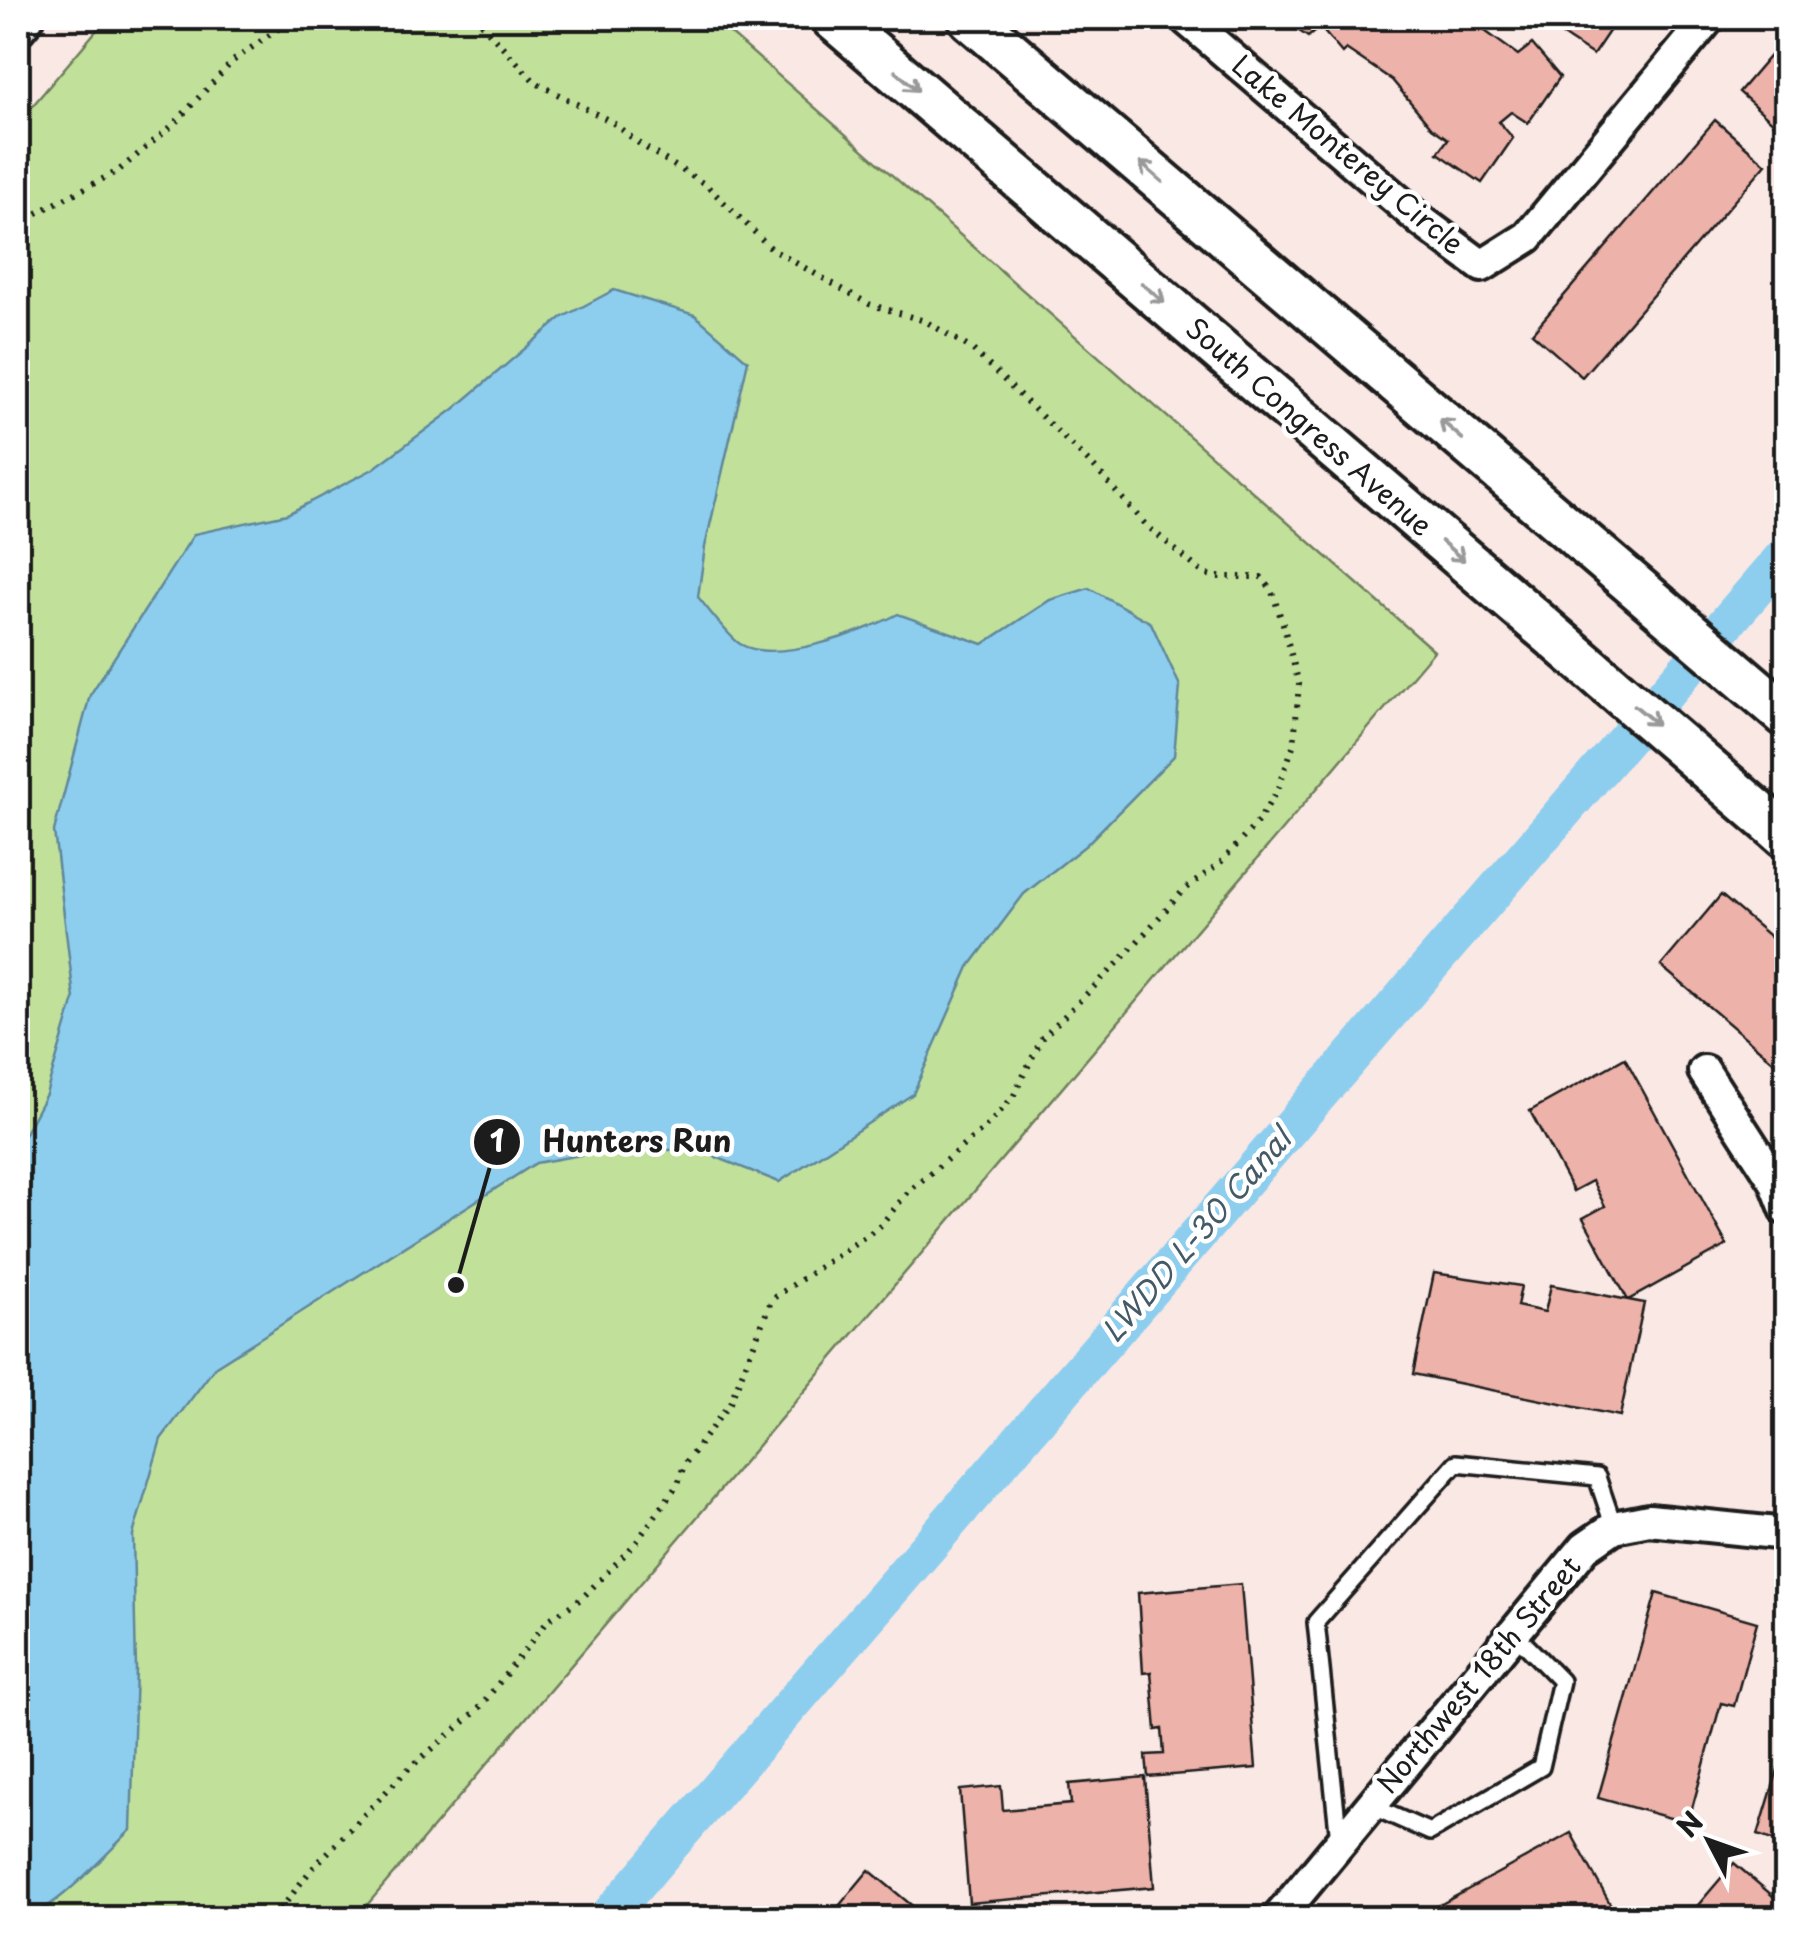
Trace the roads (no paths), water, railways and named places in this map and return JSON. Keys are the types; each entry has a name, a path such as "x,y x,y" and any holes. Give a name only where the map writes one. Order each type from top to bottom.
{"main road":[{"name":"South Congress Avenue","path":"833,18 1786,836"},
{"path":"970,18 1783,713"}],"street":[{"path":"18,30 28,18"},
{"name":"Lake Monterey Circle","path":"1185,18 1424,223 1482,266 1528,237 1710,18"},
{"path":"1704,1070 1775,1181 1786,1209"},
{"path":"1614,1527 1648,1520 1786,1534"},
{"name":"Northwest 18th Street","path":"1283,1917 1584,1548 1614,1527"}],"lane":[{"path":"1339,1844 1316,1622 1456,1463 1597,1477 1614,1527"},
{"path":"1371,1806 1430,1832 1542,1767 1562,1681 1514,1633"}],"water":[{"path":"614,290 695,315 748,361 705,547 698,597 735,640 756,649 797,648 843,637 898,614 983,644 1050,600 1089,588 1151,623 1180,686 1174,756 1086,845 1024,894 969,967 913,1094 779,1182 703,1152 624,1147 536,1163 216,1366 161,1439 133,1535 136,1669 131,1830 61,1896 45,1908 18,1918 18,1146 46,1094 74,999 54,831 90,695 194,534 287,514 373,469 454,409 561,318"}],"waterway":[{"name":"LWDD L-30 Canal","path":"607,1918 1786,554"}],"place":[{"name":"Hunters Run","path":"456,1285"}]}
